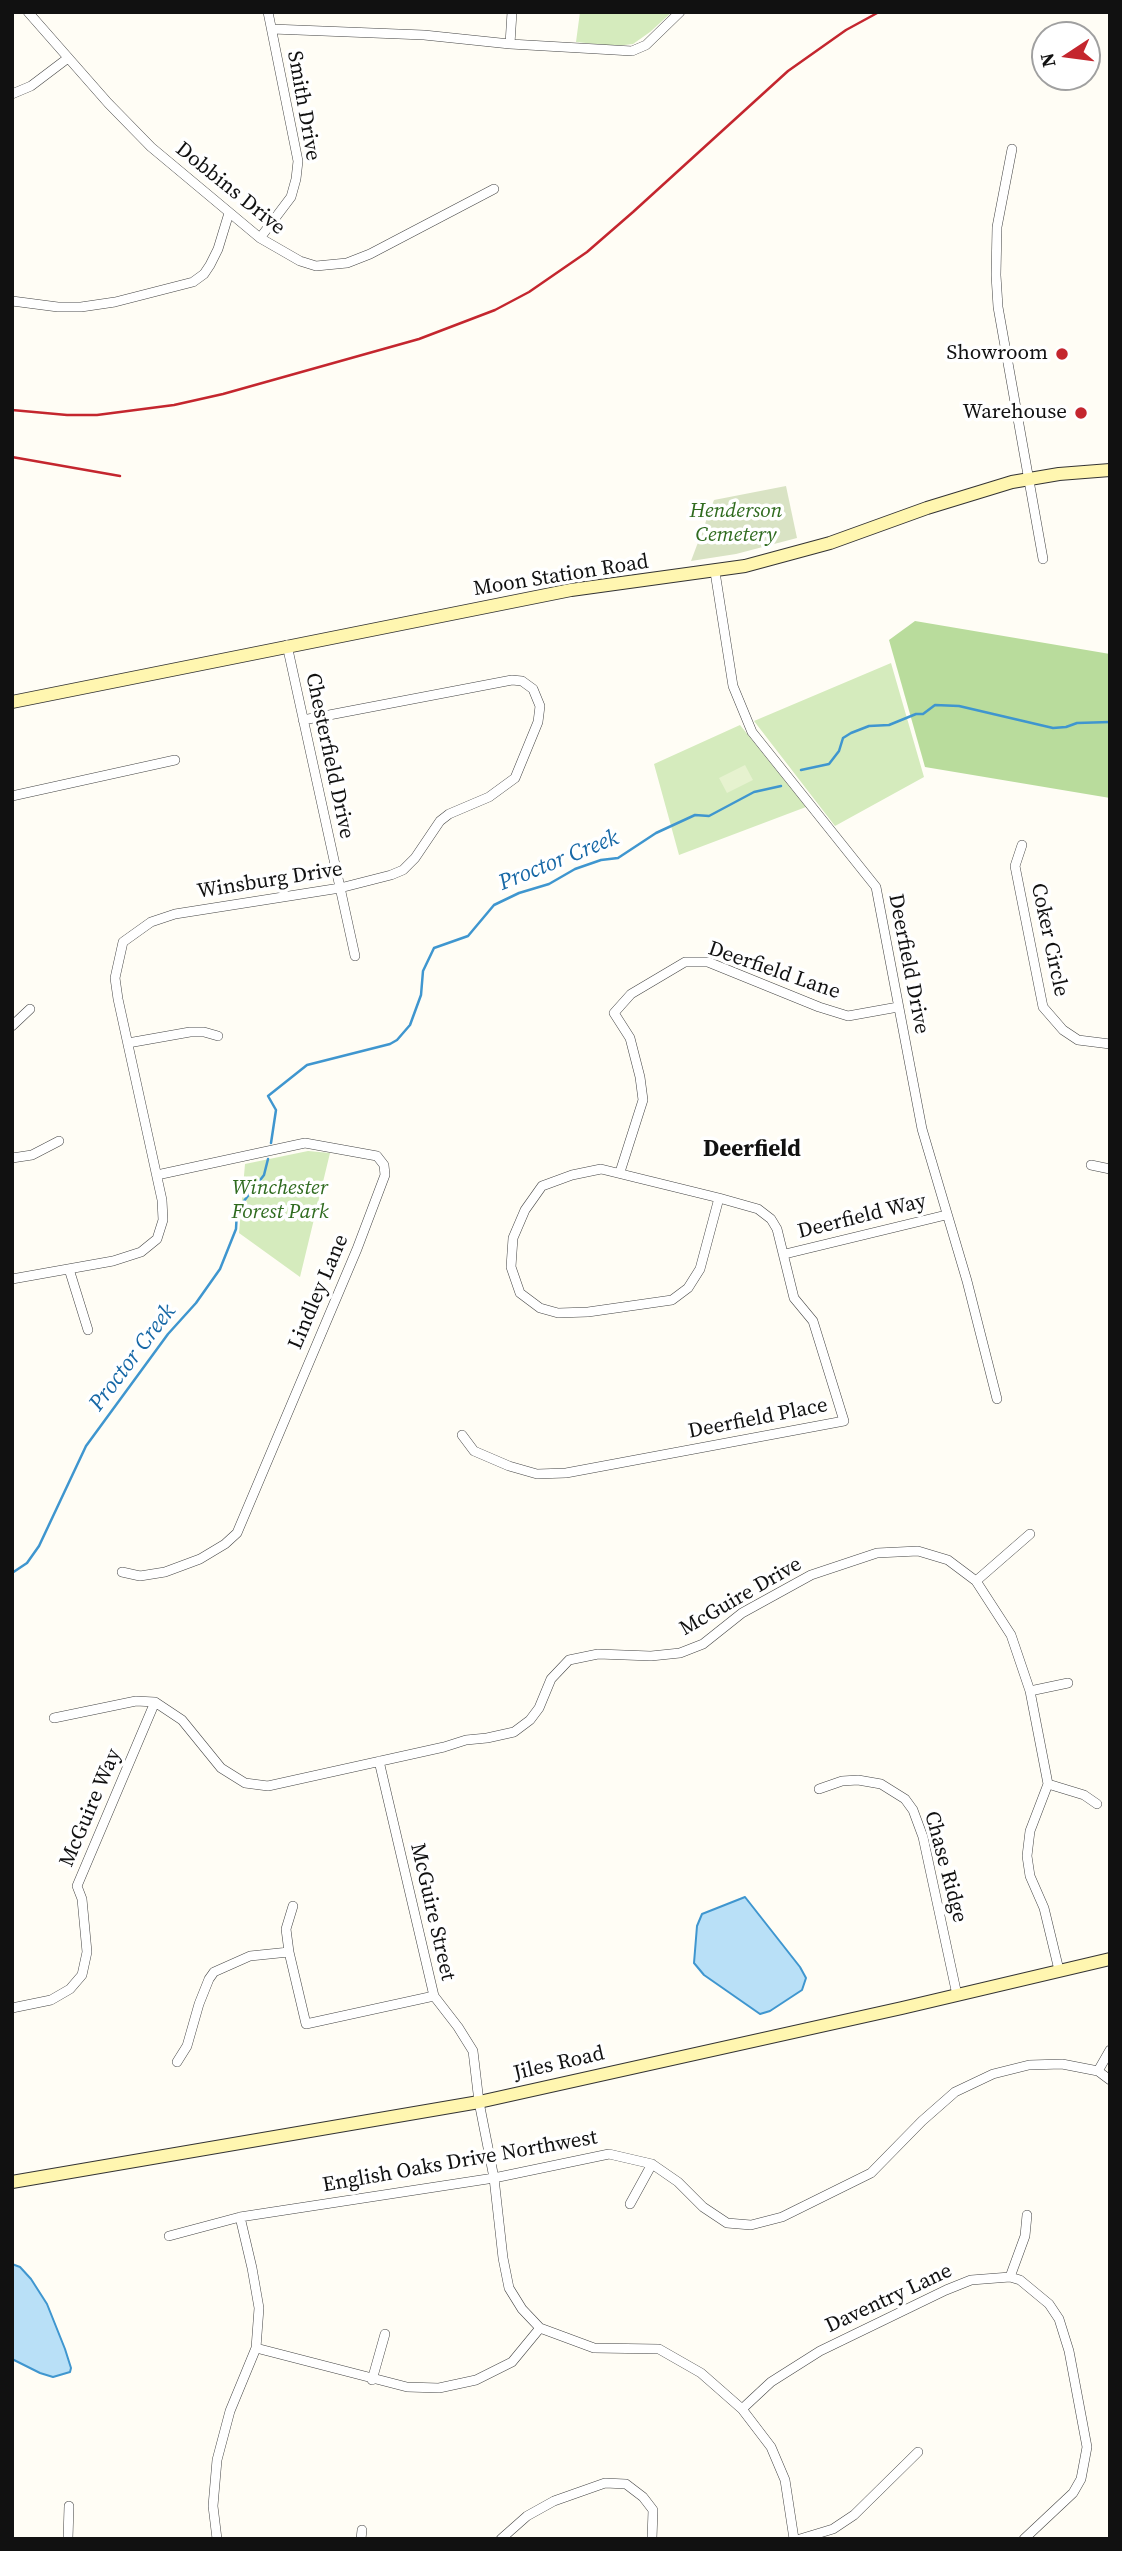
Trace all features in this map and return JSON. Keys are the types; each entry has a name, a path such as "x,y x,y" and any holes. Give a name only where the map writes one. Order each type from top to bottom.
{"street":[{"name":"Dobbins Drive","path":"28,12 151,147 260,238 279,251 316,266 347,263 370,254 494,190"},
{"name":"Smith Drive","path":"260,238 290,198 298,162 268,12"},
{"path":"510,44 512,12"},
{"path":"272,29 424,35 510,44 632,51 646,45 681,12"},
{"path":"12,94 31,86 68,58"},
{"path":"1012,149 998,227 998,307 1043,559"},
{"path":"12,301 58,307 80,306 115,302 192,282 204,274 210,265 229,213"},
{"name":"Moon Station Road","path":"12,702 571,590 715,572 804,551 947,502 1030,479 1110,470"},
{"name":"Deerfield Drive","path":"715,572 736,698 756,740 876,887 922,1129 967,1281 997,1399"},
{"name":"Chesterfield Drive","path":"287,645 355,956"},
{"name":"Winsburg Drive","path":"12,1279 113,1261 141,1252 156,1239 163,1220 162,1200 116,978 123,942 151,922 175,914 340,888 403,870 415,858 440,821 508,785 521,769 538,722 540,706 533,689 522,681 512,680 303,720"},
{"path":"12,796 175,760"},
{"name":"Coker Circle","path":"1022,845 1015,866 1043,1007 1063,1030 1078,1040 1110,1044"},
{"name":"Deerfield Lane","path":"620,1172 643,1100 630,1038 614,1013 631,993 685,962 708,962 848,1016 898,1007"},
{"path":"12,1026 30,1009"},
{"path":"128,1043 190,1032 218,1036"},
{"path":"12,1158 32,1156 58,1141"},
{"name":"Lindley Lane","path":"122,1572 140,1576 165,1572 200,1559 225,1544 236,1533 357,1249 385,1175 384,1165 377,1156 305,1143 157,1175"},
{"path":"1091,1166 1110,1169"},
{"name":"Deerfield Place","path":"462,1434 474,1451 509,1466 546,1474 566,1473 844,1421 813,1321 794,1298 777,1229 771,1219 758,1209 719,1198 620,1172 601,1168 542,1186 524,1210 513,1238 511,1267 520,1293 540,1308 558,1312 588,1312 672,1300 688,1288 700,1269 719,1198"},
{"name":"Deerfield Way","path":"785,1254 946,1215"},
{"path":"69,1269 88,1330"},
{"path":"976,1581 1030,1534"},
{"name":"McGuire Drive","path":"155,1702 181,1720 221,1768 245,1783 268,1786 466,1740 514,1732 530,1720 539,1708 551,1679 569,1660 598,1654 651,1656 680,1653 703,1644 742,1613 811,1575 877,1553 918,1551 948,1560 976,1581 1011,1635 1030,1691 1048,1784"},
{"path":"1030,1691 1068,1683"},
{"path":"54,1718 136,1701 155,1702"},
{"name":"McGuire Way","path":"12,2008 51,2000 70,1989 82,1975 87,1952 82,1899 77,1886 155,1702"},
{"name":"McGuire Street","path":"379,1761 433,1996 458,2027 473,2052 509,2288 522,2309 540,2328"},
{"name":"Chase Ridge","path":"819,1789 842,1781 858,1780 881,1784 905,1799 913,1810 923,1837 957,1995"},
{"path":"1059,1970 1044,1908 1030,1876 1027,1856 1030,1832 1048,1784 1084,1795 1097,1804"},
{"path":"293,1906 286,1929 306,2024 433,1996"},
{"path":"177,2062 187,2046 199,2004 214,1972 250,1956 289,1952"},
{"name":"Jiles Road","path":"12,2182 479,2102 1110,1959"},
{"path":"1098,2071 1110,2050"},
{"name":"English Oaks Drive Northwest","path":"169,2236 240,2217 494,2178 609,2154 652,2164 678,2182 703,2207 727,2223 751,2225 782,2217 871,2173 955,2091 993,2074 1028,2065 1062,2064 1098,2071 1110,2080"},
{"path":"630,2204 652,2164"},
{"path":"1024,2539 1073,2493 1081,2479 1087,2447 1069,2351 1059,2319 1049,2304 1032,2289 1020,2280 1010,2277 1025,2236 1027,2215"},
{"path":"217,2539 213,2506 217,2460 230,2411 256,2348 258,2308 240,2217"},
{"name":"Daventry Lane","path":"742,2409 771,2382 820,2351 971,2280 1010,2277"},
{"path":"256,2348 372,2380 418,2388 439,2388 476,2380 512,2362 540,2328 594,2348 660,2349 701,2373 742,2409 771,2446 785,2480 794,2539"},
{"path":"372,2380 385,2334"},
{"path":"800,2539 833,2529 854,2515 918,2452"},
{"path":"501,2539 527,2516 554,2501 605,2483 626,2484 643,2497 653,2510 652,2539"},
{"path":"68,2539 69,2506"}],"green space":[{"path":"580,12 672,12 633,44 616,46 576,42"},
{"name":"Henderson Cemetery","path":"786,486 797,538 736,554 691,561 714,500"},
{"path":"915,621 1110,654 1110,798 925,767 889,640"},
{"path":"891,663 924,777 835,826 754,721"},
{"path":"740,725 806,807 679,855 654,764"},
{"path":"745,765 753,780 727,793 719,778"},
{"name":"Winchester Forest Park","path":"308,1151 330,1153 300,1277 239,1233 245,1164"}],"water":[{"path":"745,1897 806,1978 802,1990 770,2011 760,2014 704,1975 694,1963 697,1926 702,1914"},
{"path":"12,2264 20,2267 31,2279 47,2304 65,2349 70,2372 53,2377 12,2359"}],"waterway":[{"name":"Proctor Creek","path":"801,770 829,764 839,751 843,738 851,733 869,726 889,725 916,714 923,714 935,705 959,706 1053,728 1077,723 1110,722"},
{"name":"Proctor Creek","path":"271,1143 276,1110 268,1096 307,1065 397,1040 410,1025 421,995 423,971 434,948 468,936 494,905 519,893 549,884 575,869 601,860 618,858 656,833 695,815 709,816 754,792 781,786"},
{"name":"Proctor Creek","path":"12,1573 27,1563 39,1546 86,1446 168,1334 196,1303 220,1269 236,1229 237,1210 264,1175 268,1159"}],"railway":[{"path":"12,410 97,415 174,405 223,394 419,339 495,310 529,292 587,252 788,71 846,30 879,12"},
{"path":"12,457 120,476"}],"place":[{"name":"Showroom","path":"1062,354"},
{"name":"Warehouse","path":"1081,413"}],"district":[{"name":"Deerfield","path":"752,1150"}]}
